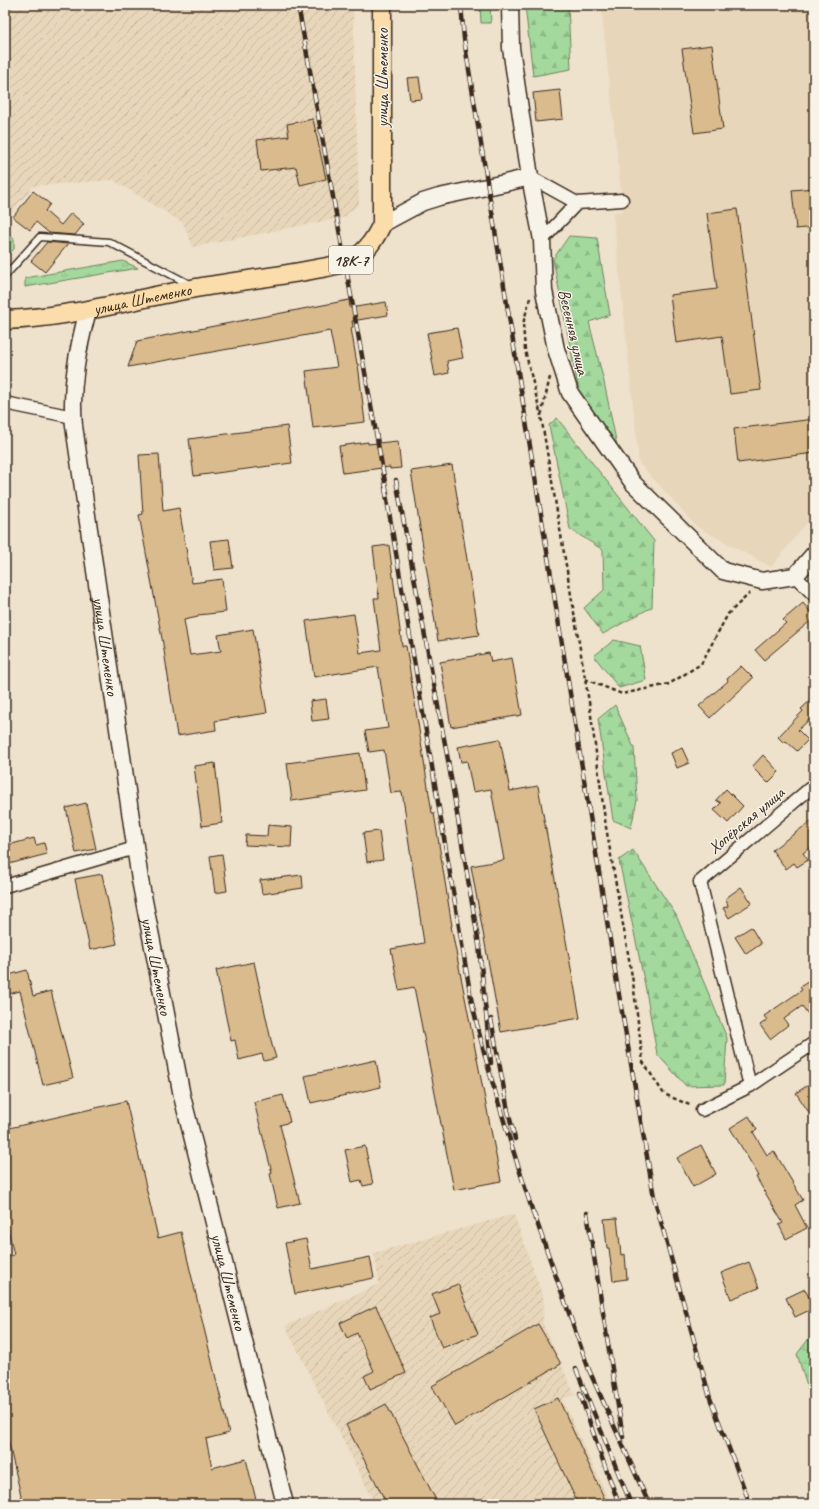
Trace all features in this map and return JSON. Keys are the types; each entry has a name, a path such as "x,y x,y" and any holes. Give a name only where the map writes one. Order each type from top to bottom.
{"main road":[{"name":"улица Штеменко","path":"285,1504 182,1096 140,880 72,404 74,377 79,346 88,310 196,288 290,274 346,262 361,254 373,242 382,224 382,5"},
{"name":"Весенняя улица","path":"510,5 511,48 530,177 542,240 544,291 556,349 570,393 633,483 723,571 762,581"},
{"path":"382,224 422,202 439,196 530,177"},
{"name":"18К-7","path":"5,320 88,310"},
{"path":"762,581 795,576 814,554"}],"street":[{"path":"530,177 577,203 622,200"},
{"path":"542,240 577,203"},
{"path":"5,403 73,417"},
{"path":"795,576 814,595"},
{"name":"Хопёрская улица","path":"750,1086 700,882 814,785"},
{"path":"5,886 135,848"},
{"path":"702,1110 750,1086 814,1043"}],"lane":[{"path":"5,276 40,236 109,242 196,288"}],"path":[{"path":"530,296 523,324 525,350 541,416 585,679 606,827 633,982 643,1062 664,1094 702,1110"},
{"path":"541,416 556,349"},
{"path":"585,679 622,694 669,684 701,664 728,614 762,581"}],"shaded area":[{"path":"5,5 353,5 359,204 345,217 193,247 183,223 113,180 33,186 5,221"},
{"path":"601,5 814,5 814,514 771,567 697,527 639,463 613,213 623,211"},
{"path":"514,1214 544,1300 543,1324 575,1395 562,1399 611,1504 375,1504 285,1326 379,1284 374,1253"}],"green space":[{"path":"480,5 490,5 491,23 481,23"},
{"path":"525,5 568,5 571,69 533,76"},
{"path":"5,229 14,239 14,249 5,258"},
{"path":"569,236 597,238 610,315 589,322 604,382 619,455 579,392 553,259"},
{"path":"123,261 138,268 25,287 25,278"},
{"path":"557,418 654,541 652,607 603,634 584,608 604,590 603,550 570,529 549,425"},
{"path":"614,640 640,646 646,680 619,688 594,656"},
{"path":"615,705 634,748 637,800 631,828 613,820 598,719"},
{"path":"633,850 676,915 727,1038 724,1085 686,1086 657,1054 645,985 619,860"},
{"path":"814,1332 814,1409 797,1354"}],"building":[{"path":"712,45 723,129 694,133 682,49"},
{"path":"419,77 422,99 410,100 407,78"},
{"path":"560,90 563,119 536,122 533,93"},
{"path":"313,119 326,179 300,185 296,167 261,171 257,140 289,136 287,124"},
{"path":"814,188 814,227 796,229 792,190"},
{"path":"33,191 50,204 45,211 61,225 71,213 84,224 75,235 49,233 36,222 30,230 13,217"},
{"path":"737,209 761,390 730,394 722,336 676,343 670,295 717,289 707,213"},
{"path":"47,242 68,244 45,272 31,261"},
{"path":"349,300 350,308 386,302 388,315 352,321 353,327 351,328 358,364 365,422 313,428 306,371 337,367 330,331 128,367 137,341"},
{"path":"457,328 463,358 447,361 449,373 435,376 427,333"},
{"path":"814,419 814,453 738,463 734,429"},
{"path":"287,426 292,463 194,476 189,439"},
{"path":"398,441 401,468 390,469 390,467 343,473 339,446 368,442 368,444"},
{"path":"159,454 163,511 179,508 192,583 222,579 226,612 198,615 198,617 184,620 190,655 221,651 218,635 253,629 267,713 215,721 216,730 177,736 163,644 139,515 143,514 139,455"},
{"path":"452,465 479,635 438,641 411,471"},
{"path":"229,539 233,568 214,570 210,541"},
{"path":"389,545 402,646 406,646 451,926 501,1181 454,1190 414,987 399,990 391,949 424,943 402,792 391,793 384,750 369,752 365,731 388,728 378,667 314,677 306,621 354,614 360,653 381,650 374,598 379,598 373,547"},
{"path":"803,603 814,618 764,660 755,650 786,623 783,620"},
{"path":"489,653 491,662 512,658 522,715 451,727 440,662"},
{"path":"741,666 753,678 710,718 699,706 728,681 727,679"},
{"path":"814,697 814,722 810,719 798,730 808,740 797,751 786,741 784,743 778,737 803,711 801,709"},
{"path":"326,699 329,719 312,721 310,701"},
{"path":"500,739 510,791 538,786 580,1018 501,1032 471,866 504,860 491,789 473,792 467,761 461,762 458,747"},
{"path":"682,748 689,763 677,768 671,753"},
{"path":"360,753 365,790 292,801 287,763"},
{"path":"763,755 779,772 768,783 752,767"},
{"path":"215,763 222,823 202,826 194,766"},
{"path":"726,789 743,806 728,823 714,810 721,803 716,800"},
{"path":"86,803 96,849 76,853 66,808"},
{"path":"814,819 814,845 803,853 808,860 797,867 794,863 786,869 772,850"},
{"path":"268,825 292,827 291,847 245,845 246,835 267,836"},
{"path":"379,831 383,860 367,862 363,833"},
{"path":"34,838 36,845 44,843 47,854 5,865 5,846"},
{"path":"222,854 227,891 215,893 210,856"},
{"path":"102,874 117,944 90,950 75,879"},
{"path":"302,875 303,888 262,894 260,880"},
{"path":"741,887 752,903 729,918 723,908 728,906 726,898"},
{"path":"751,927 761,944 746,954 735,937"},
{"path":"254,962 276,1058 264,1061 262,1054 239,1060 235,1040 231,1041 216,970"},
{"path":"27,970 33,996 51,991 73,1078 43,1085 20,991 5,995 5,976"},
{"path":"809,981 814,987 814,1022 802,1006 784,1019 788,1025 770,1039 760,1025 767,1020 764,1016 802,990 800,987"},
{"path":"376,1060 381,1087 311,1103 305,1076"},
{"path":"814,1081 814,1120 796,1093"},
{"path":"283,1095 290,1122 280,1125 300,1203 278,1208 270,1174 272,1173 254,1102"},
{"path":"126,1101 158,1238 181,1232 229,1433 206,1439 212,1468 246,1459 257,1504 23,1504 5,1427 5,1257 14,1255 5,1216 5,1129"},
{"path":"749,1116 757,1130 753,1132 767,1155 774,1151 803,1200 795,1205 807,1228 786,1239 779,1225 783,1223 756,1177 759,1176 730,1128"},
{"path":"701,1145 716,1174 693,1187 677,1158"},
{"path":"365,1146 373,1184 363,1186 361,1180 352,1182 345,1150"},
{"path":"617,1218 621,1255 625,1254 627,1279 613,1281 604,1219"},
{"path":"306,1239 312,1269 370,1257 374,1278 295,1294 285,1243"},
{"path":"749,1262 759,1288 731,1299 721,1273"},
{"path":"458,1284 478,1334 442,1348 430,1318 440,1314 432,1294"},
{"path":"805,1289 814,1308 795,1317 786,1298"},
{"path":"376,1306 406,1373 370,1389 364,1376 374,1371 357,1333 347,1338 340,1323"},
{"path":"538,1324 561,1364 455,1426 432,1386"},
{"path":"558,1398 607,1504 578,1504 534,1409"},
{"path":"386,1404 438,1504 387,1504 346,1425"}],"railway":[{"path":"298,5 387,493"},
{"path":"461,5 464,39 617,983 654,1197 710,1398 750,1504"},
{"path":"396,480 448,760 479,945 491,1063"},
{"path":"385,488 471,998 492,1082 535,1219"},
{"path":"491,1019 508,1111 515,1139"},
{"path":"587,1213 623,1437"},
{"path":"534,1214 589,1370 649,1504"},
{"path":"576,1369 631,1504"},
{"path":"580,1393 619,1504"}]}
